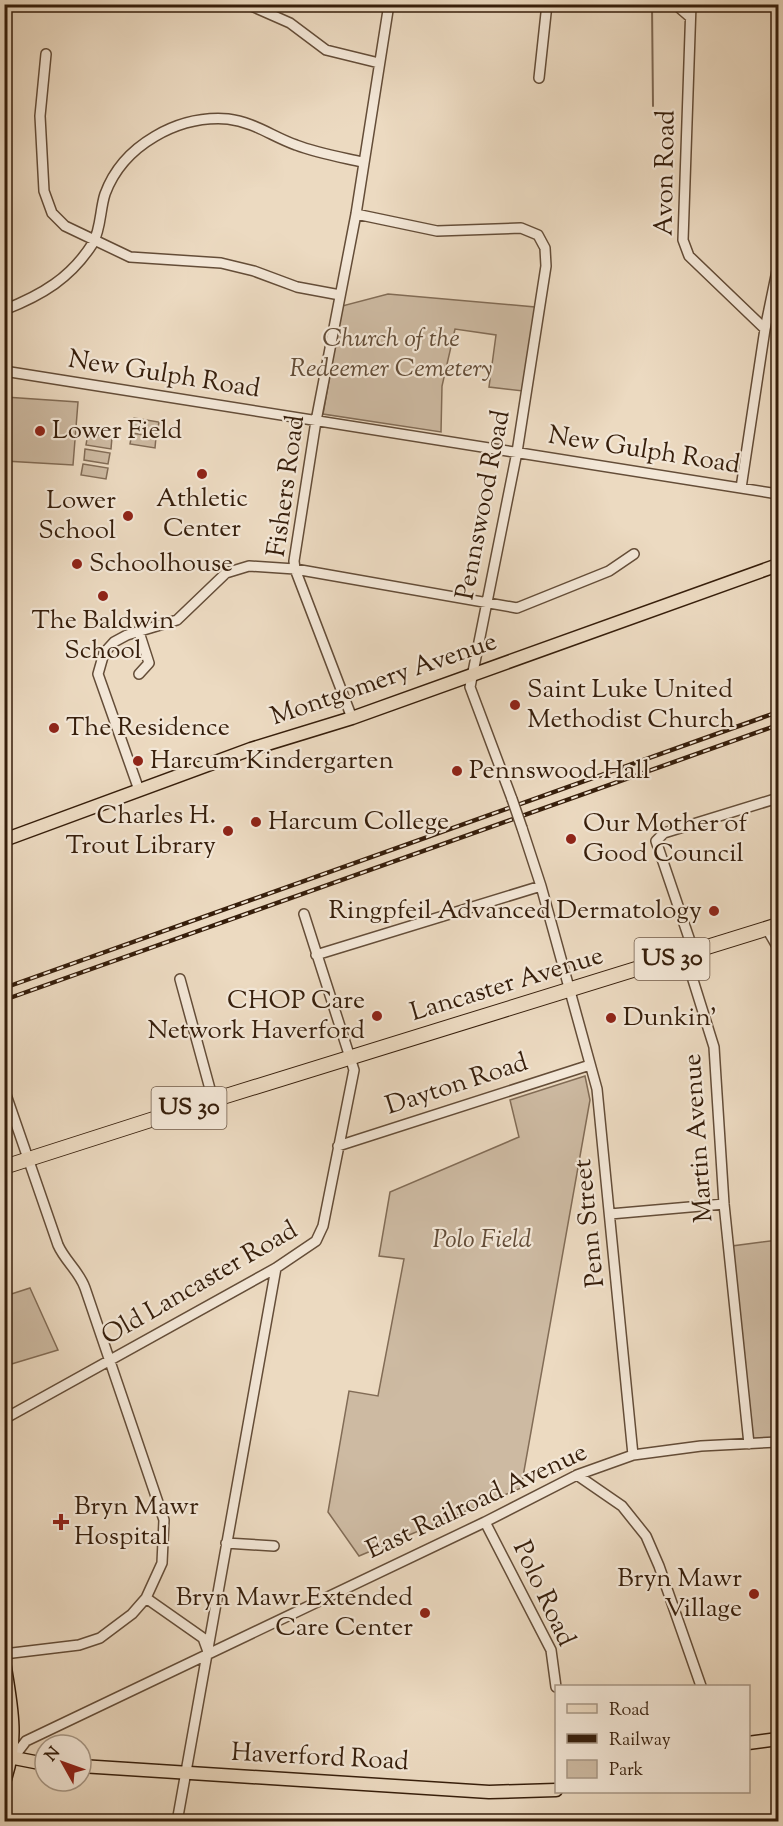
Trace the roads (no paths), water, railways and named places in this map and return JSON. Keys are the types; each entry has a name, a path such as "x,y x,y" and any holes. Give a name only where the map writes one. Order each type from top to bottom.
{"highway":[{"name":"Lancaster Avenue","path":"352,1059 773,927"},
{"name":"US 30","path":"4,1167 213,1100 352,1059"}],"main road":[{"name":"Montgomery Avenue","path":"4,840 139,790 352,718 778,565"},
{"path":"4,1662 14,1718 4,1782"},
{"path":"750,1743 778,1739"},
{"path":"9,1757 33,1762"},
{"name":"Haverford Road","path":"93,1767 489,1792 555,1790"}],"street":[{"path":"247,4 290,23 326,50 379,63"},
{"name":"Fishers Road","path":"352,718 295,569 316,421 356,214 362,162 389,4"},
{"path":"539,78 547,4"},
{"path":"675,4 690,17"},
{"name":"Avon Road","path":"691,4 683,240 689,256 765,329"},
{"path":"46,54 40,116 47,202 65,226 130,257 221,263 254,271 297,287 340,295"},
{"path":"4,309 40,295 63,280 94,241 105,194 123,162 153,137 190,121 229,119 258,126 295,145 362,162"},
{"name":"Pennswood Road","path":"356,214 437,231 521,228 538,235 545,248 546,266 517,452 470,687 542,886 568,990"},
{"path":"741,488 765,329 778,266"},
{"name":"New Gulph Road","path":"4,371 778,494"},
{"path":"139,790 98,674 104,653 114,642 177,620 226,573 249,566 295,569 488,600 517,608 609,571 634,554"},
{"path":"139,633 149,663 139,674"},
{"name":"Martin Avenue","path":"749,1444 724,1204 714,1047 688,964 690,941 657,845 657,837 778,798"},
{"path":"316,955 542,886"},
{"path":"304,914 352,1059"},
{"path":"773,927 778,948"},
{"path":"180,979 213,1100"},
{"name":"Penn Street","path":"568,990 597,1089 633,1455"},
{"name":"Old Lancaster Road","path":"4,1419 276,1268 316,1241 326,1213 354,1070 352,1059"},
{"name":"Dayton Road","path":"338,1146 590,1065"},
{"path":"4,1089 62,1255 80,1274 164,1520 162,1563 146,1598 132,1614 100,1638 79,1645 4,1654"},
{"path":"610,1214 724,1204"},
{"path":"177,1821 276,1268"},
{"name":"East Railroad Avenue","path":"9,1757 26,1741 208,1652 485,1522 577,1475 633,1455 701,1446 778,1443"},
{"path":"577,1475 622,1506 646,1536 701,1685"},
{"name":"Polo Road","path":"485,1522 551,1650 556,1685"},
{"path":"226,1543 274,1546"},
{"path":"146,1598 203,1638 208,1652"}],"waterway":[{"path":"652,4 653,106"}],"railway":[{"path":"4,988 778,712"},
{"path":"4,1000 778,725"}],"place":[{"name":"Lower Field","path":"40,431"},
{"name":"Athletic Center","path":"202,474"},
{"name":"Lower School","path":"128,516"},
{"name":"Schoolhouse","path":"77,564"},
{"name":"The Baldwin School","path":"103,596"},
{"name":"Saint Luke United Methodist Church","path":"515,705"},
{"name":"The Residence","path":"54,728"},
{"name":"Harcum Kindergarten","path":"138,761"},
{"name":"Pennswood Hall","path":"457,771"},
{"name":"Harcum College","path":"256,822"},
{"name":"Charles H. Trout Library","path":"228,831"},
{"name":"Our Mother of Good Council","path":"571,839"},
{"name":"Ringpfeil Advanced Dermatology","path":"714,911"},
{"name":"CHOP Care Network Haverford","path":"377,1016"},
{"name":"Dunkin'","path":"611,1018"},
{"name":"Bryn Mawr Hospital","path":"61,1522"},
{"name":"Bryn Mawr Village","path":"754,1594"},
{"name":"Bryn Mawr Extended Care Center","path":"425,1613"}],"park label":[{"name":"Church of the Redeemer Cemetery","path":"391,354"},
{"name":"Polo Field","path":"482,1240"}]}
